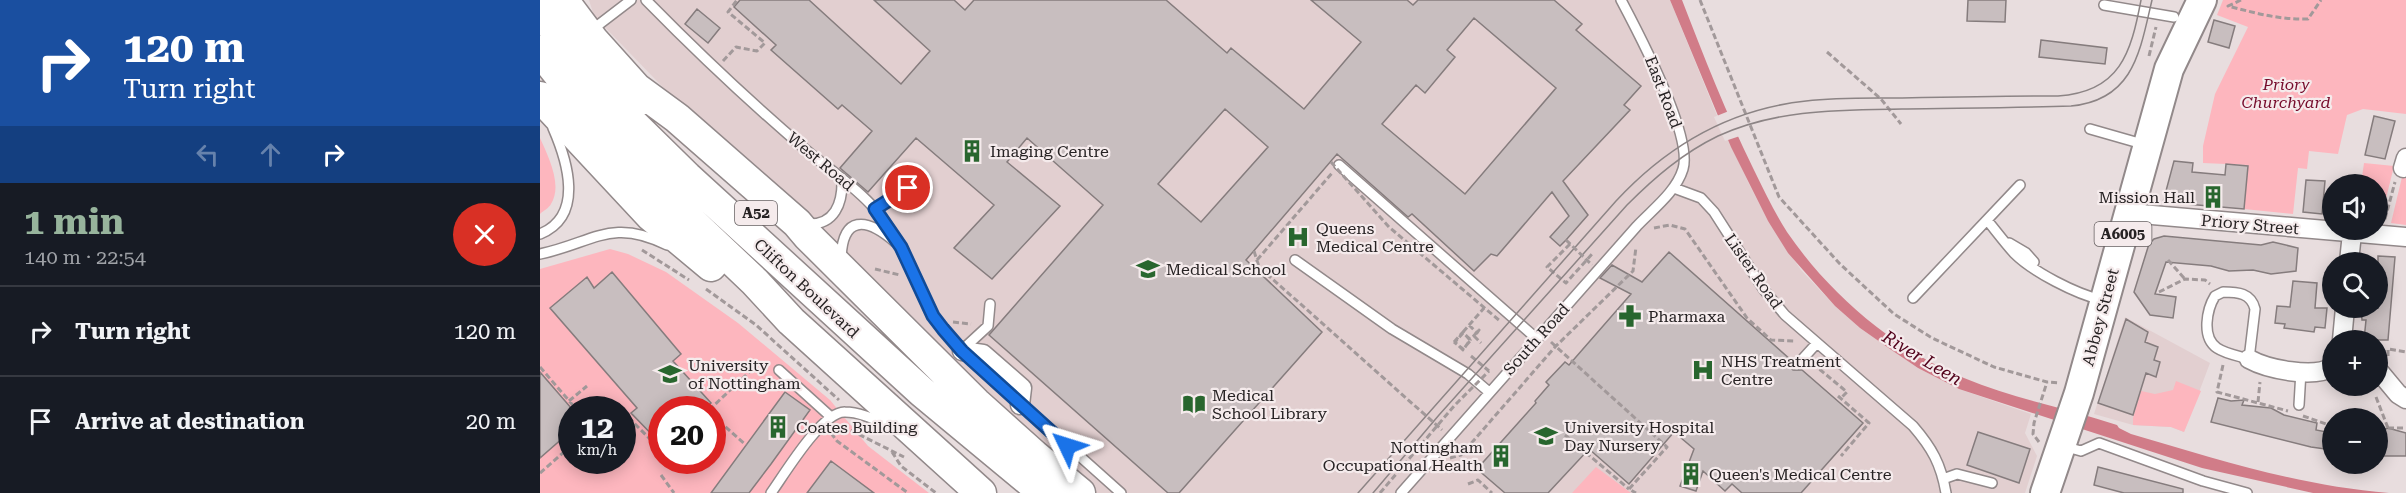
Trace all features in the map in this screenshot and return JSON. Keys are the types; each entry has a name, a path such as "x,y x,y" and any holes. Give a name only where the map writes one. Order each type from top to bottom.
{"highway":[{"name":"A52","path":"563,0 593,40 632,85 734,192 799,255 872,347"},
{"name":"Clifton Boulevard","path":"540,11 632,123 687,177 872,347 980,442 1044,493"},
{"name":"Clifton Boulevard","path":"540,51 599,125 640,170 754,280 791,321 981,493"},
{"path":"632,85 677,118 798,223 807,236 976,402 1080,493"},
{"path":"540,98 651,216 705,280 742,293 791,321"}],"main road":[{"name":"Abbey Street","path":"2169,69 2202,0"},
{"name":"Abbey Street","path":"2045,493 2056,444 2077,399 2169,69 2177,8"}],"street":[{"name":"Priory Street","path":"2129,213 2322,229"},
{"name":"Priory Street","path":"2388,236 2406,237"},
{"path":"962,351 983,354 1023,388 1020,405"},
{"path":"2256,362 2301,371 2322,372"},
{"path":"2388,382 2398,394 2406,399"}],"lane":[{"path":"597,26 631,0"},
{"name":"West Road","path":"646,0 716,69 806,151 842,178 875,209 901,247 933,316 962,351"},
{"name":"East Road","path":"1621,0 1645,44 1686,152 1683,170 1674,188"},
{"path":"2104,5 2177,8"},
{"path":"540,98 567,163 569,191 567,202 558,220 553,227 540,234"},
{"path":"2090,129 2148,145"},
{"path":"1335,164 1491,299 1539,336"},
{"path":"798,223 809,225 829,220 841,200 842,178"},
{"path":"1913,298 2020,185"},
{"path":"875,209 908,188"},
{"name":"South Road","path":"1401,493 1539,336 1674,188"},
{"name":"Lister Road","path":"1674,188 1701,198 1714,212 1764,290 1785,315 1913,426 1930,446 1946,493"},
{"path":"1987,220 2005,240 2026,253 2045,274 2078,293 2104,300"},
{"path":"843,269 842,239 850,227 863,225 880,230 901,247"},
{"path":"540,254 605,232 632,232 653,238 705,280"},
{"path":"1294,260 1392,329 1468,374 1489,392"},
{"path":"2219,293 2239,293 2253,301 2255,309 2256,362 2226,352 2214,345 2207,329 2208,315 2213,299 2219,293"},
{"path":"962,351 988,326 990,304"},
{"path":"1797,365 1817,343"},
{"path":"779,370 827,420"},
{"path":"2299,405 2301,371"},
{"path":"1020,405 1121,493"},
{"path":"784,493 773,490 827,420 845,412 867,417 925,442"},
{"path":"2056,444 2081,451 2099,443 2204,481 2247,493"},
{"path":"1943,479 1956,474 1992,483"}],"path":[{"path":"716,69 736,46 757,51 765,43 728,12 737,0"},
{"path":"1701,0 1779,197 1840,264 1894,314 1932,338 1968,356 1994,367 2047,382 2034,423 2033,434 2056,444"},
{"path":"2241,0 2228,6 2265,16 2293,20 2308,19 2321,0"},
{"path":"1827,52 1881,99 1901,124"},
{"path":"2388,206 2396,176 2405,163"},
{"path":"1257,260 1335,164 1389,227 1500,321"},
{"path":"1647,233 1654,228 1670,225 1685,229 1747,318 1771,340 1817,343 1818,369 1846,392 1840,397 1869,423 1841,456"},
{"path":"1566,240 1592,265"},
{"path":"1570,243 1547,267 1566,283 1592,254"},
{"path":"1442,460 1461,455 1556,347 1633,271 1636,246"},
{"path":"637,247 705,280 843,404"},
{"path":"1254,251 1259,267 1450,437"},
{"path":"2168,260 2185,279"},
{"path":"2159,292 2185,279 2205,280 2219,293"},
{"path":"1454,342 1491,299"},
{"path":"1454,342 1463,350 1479,330 1476,333 1469,325"},
{"path":"1454,342 1463,332 1470,340 1467,345 1463,350 1455,342 1463,333 1471,340 1463,349 1454,342"},
{"path":"1474,336 1481,342"},
{"path":"1539,336 1556,347 1667,447 1629,489"},
{"path":"2226,352 2217,392 2322,423"},
{"path":"1380,493 1454,406 1488,371 1471,356"},
{"path":"2256,362 2258,403"},
{"path":"722,396 759,363"},
{"path":"540,367 565,396"},
{"path":"574,396 587,386"},
{"path":"827,420 837,441 908,493"},
{"path":"844,420 846,428 891,450 901,466 936,493"},
{"path":"636,424 648,437"},
{"path":"726,427 746,445"},
{"path":"2388,428 2406,428"},
{"path":"1565,435 1636,493"},
{"path":"540,473 558,457"},
{"path":"661,475 674,493"},
{"path":"1468,484 1478,480 1492,493"}],"shaded area":[{"name":"Queens Medical Centre","path":"589,0 1670,0 1718,118 1749,184 1768,221 1801,270 1835,306 1860,328 1918,368 1959,389 2031,414 2025,433 2037,456 2025,493 1094,493 713,139 594,16"},
{"path":"2125,317 2210,363 2184,432 2171,427 2133,425 2094,414"}],"green space":[{"name":"Priory Churchyard","path":"2223,0 2406,0 2406,114 2363,109 2347,115 2338,154 2309,151 2307,169 2298,168 2293,214 2244,209 2248,165 2203,163 2203,146 2215,94 2248,27 2217,15"},
{"path":"540,138 553,171 555,188 551,204 540,214"},
{"path":"2364,163 2394,166 2388,190 2388,174 2362,174"},
{"path":"2402,177 2406,177 2406,225 2391,223"},
{"name":"University of Nottingham","path":"610,249 628,254 666,272 738,323 830,400 868,446 929,493 540,493 540,269"},
{"path":"2176,381 2201,391 2184,432 2171,427 2133,425 2141,391 2155,394 2173,390"},
{"path":"1596,467 1631,493 1572,493"}],"water":[{"name":"River Leen","path":"1670,0 1682,0 1734,127 1769,201 1787,232 1804,255 1843,298 1889,336 1938,366 1964,378 2002,392 2117,425 2131,434 2291,478 2389,493 2313,493 2202,468 1959,389 1918,368 1890,349 1860,328 1835,306 1788,253 1768,221 1731,147"}],"pier":[{"path":"1729,111 1740,136 1725,141 1714,117"}],"building":[{"path":"740,0 809,0 901,84 930,51 874,0 954,0 965,10 974,0 1166,0 1227,53 1231,48 1304,109 1361,42 1311,0 1407,0 1413,5 1418,0 1554,0 1582,24 1576,30 1641,86 1624,105 1630,110 1563,181 1588,215 1566,240 1560,246 1550,237 1569,216 1552,192 1497,256 1491,254 1474,271 1412,214 1408,217 1337,154 1246,260 1322,332 1179,493 1168,493 989,335 1103,205 1027,138 1007,162 1060,206 992,279 954,248 994,205 916,138 868,192 840,168 872,131 842,105 838,109 771,50 776,45 734,7","holes":["1474,18 1556,88 1465,194 1382,124 1416,85 1425,93 1455,57 1447,50","1225,109 1268,147 1201,222 1158,184"]},
{"path":"1968,0 2006,0 2005,22 1967,21"},
{"path":"697,9 720,28 708,43 685,24"},
{"path":"2214,20 2235,26 2229,48 2208,42"},
{"path":"2041,40 2107,48 2105,64 2039,57"},
{"path":"2374,116 2395,121 2385,159 2365,155"},
{"path":"2174,161 2193,163 2192,172 2225,175 2226,164 2248,166 2244,209 2163,202"},
{"path":"2306,180 2322,181 2322,214 2303,212"},
{"path":"2164,236 2261,245 2273,242 2298,248 2296,271 2271,274 2253,270 2229,271 2211,266 2166,262 2155,294 2176,297 2173,318 2150,315 2134,292 2149,244 2154,239"},
{"name":"NHS Treatment Centre","path":"1669,252 1792,361 1790,366 1793,370 1802,370 1863,423 1801,493 1742,493 1732,484 1725,491 1703,471 1696,491 1680,486 1694,449 1674,432 1629,484 1589,449 1548,493 1505,493 1477,469 1536,403 1535,401 1549,385 1546,382 1565,362 1569,365 1631,294 1600,278 1612,265 1642,282"},
{"path":"2388,257 2395,257 2388,340 2388,330 2365,330 2366,320 2362,318 2388,318"},
{"path":"612,272 681,354 673,361 705,396 648,396 648,431 636,418 636,396 627,396 550,308 587,277 594,288"},
{"path":"2293,281 2317,283 2315,308 2322,308 2322,318 2326,318 2325,328 2315,327 2314,332 2284,328 2285,324 2275,323 2277,306 2290,307"},
{"path":"2126,319 2148,332 2145,342 2158,347 2154,360 2160,362 2156,377 2146,373 2133,415 2098,403"},
{"path":"540,372 561,396 558,396 558,442 540,458"},
{"name":"Coates Building","path":"785,392 810,410 749,493 711,493"},
{"path":"2218,398 2231,401 2244,400 2242,405 2271,408 2284,415 2317,423 2316,430 2322,431 2322,449 2311,447 2211,422"},
{"path":"2388,428 2406,433 2406,456 2388,456"},
{"path":"1978,432 2030,449 2019,483 1967,465"},
{"path":"831,461 874,493 807,493"},
{"path":"2098,467 2183,489 2183,493 2124,493 2094,485"}],"tram line":[{"path":"1358,493 1616,201 1636,181 1679,147 1702,133 1752,112 1806,101 1854,98 2058,96 2079,93 2096,87 2109,78 2119,66 2133,37 2141,0"},
{"path":"1373,493 1439,415 1627,205 1659,175 1693,150 1740,127 1808,113 2071,106 2092,102 2109,94 2131,70 2138,54 2152,0"}],"place":[{"name":"Imaging Centre","path":"972,151"},
{"name":"Mission Hall","path":"2213,197"},
{"name":"Queens Medical Centre","path":"1298,237"},
{"name":"Medical School","path":"1148,269"},
{"name":"Pharmaxa","path":"1630,316"},
{"name":"NHS Treatment Centre","path":"1703,370"},
{"name":"University of Nottingham","path":"670,374"},
{"name":"Medical School Library","path":"1194,404"},
{"name":"Coates Building","path":"778,427"},
{"name":"University Hospital Day Nursery","path":"1546,436"},
{"name":"Nottingham Occupational Health","path":"1501,456"},
{"name":"Queen's Medical Centre","path":"1691,474"}],"route":[{"path":"908,188 875,209 901,247 933,316 962,351 1067,446"}]}
